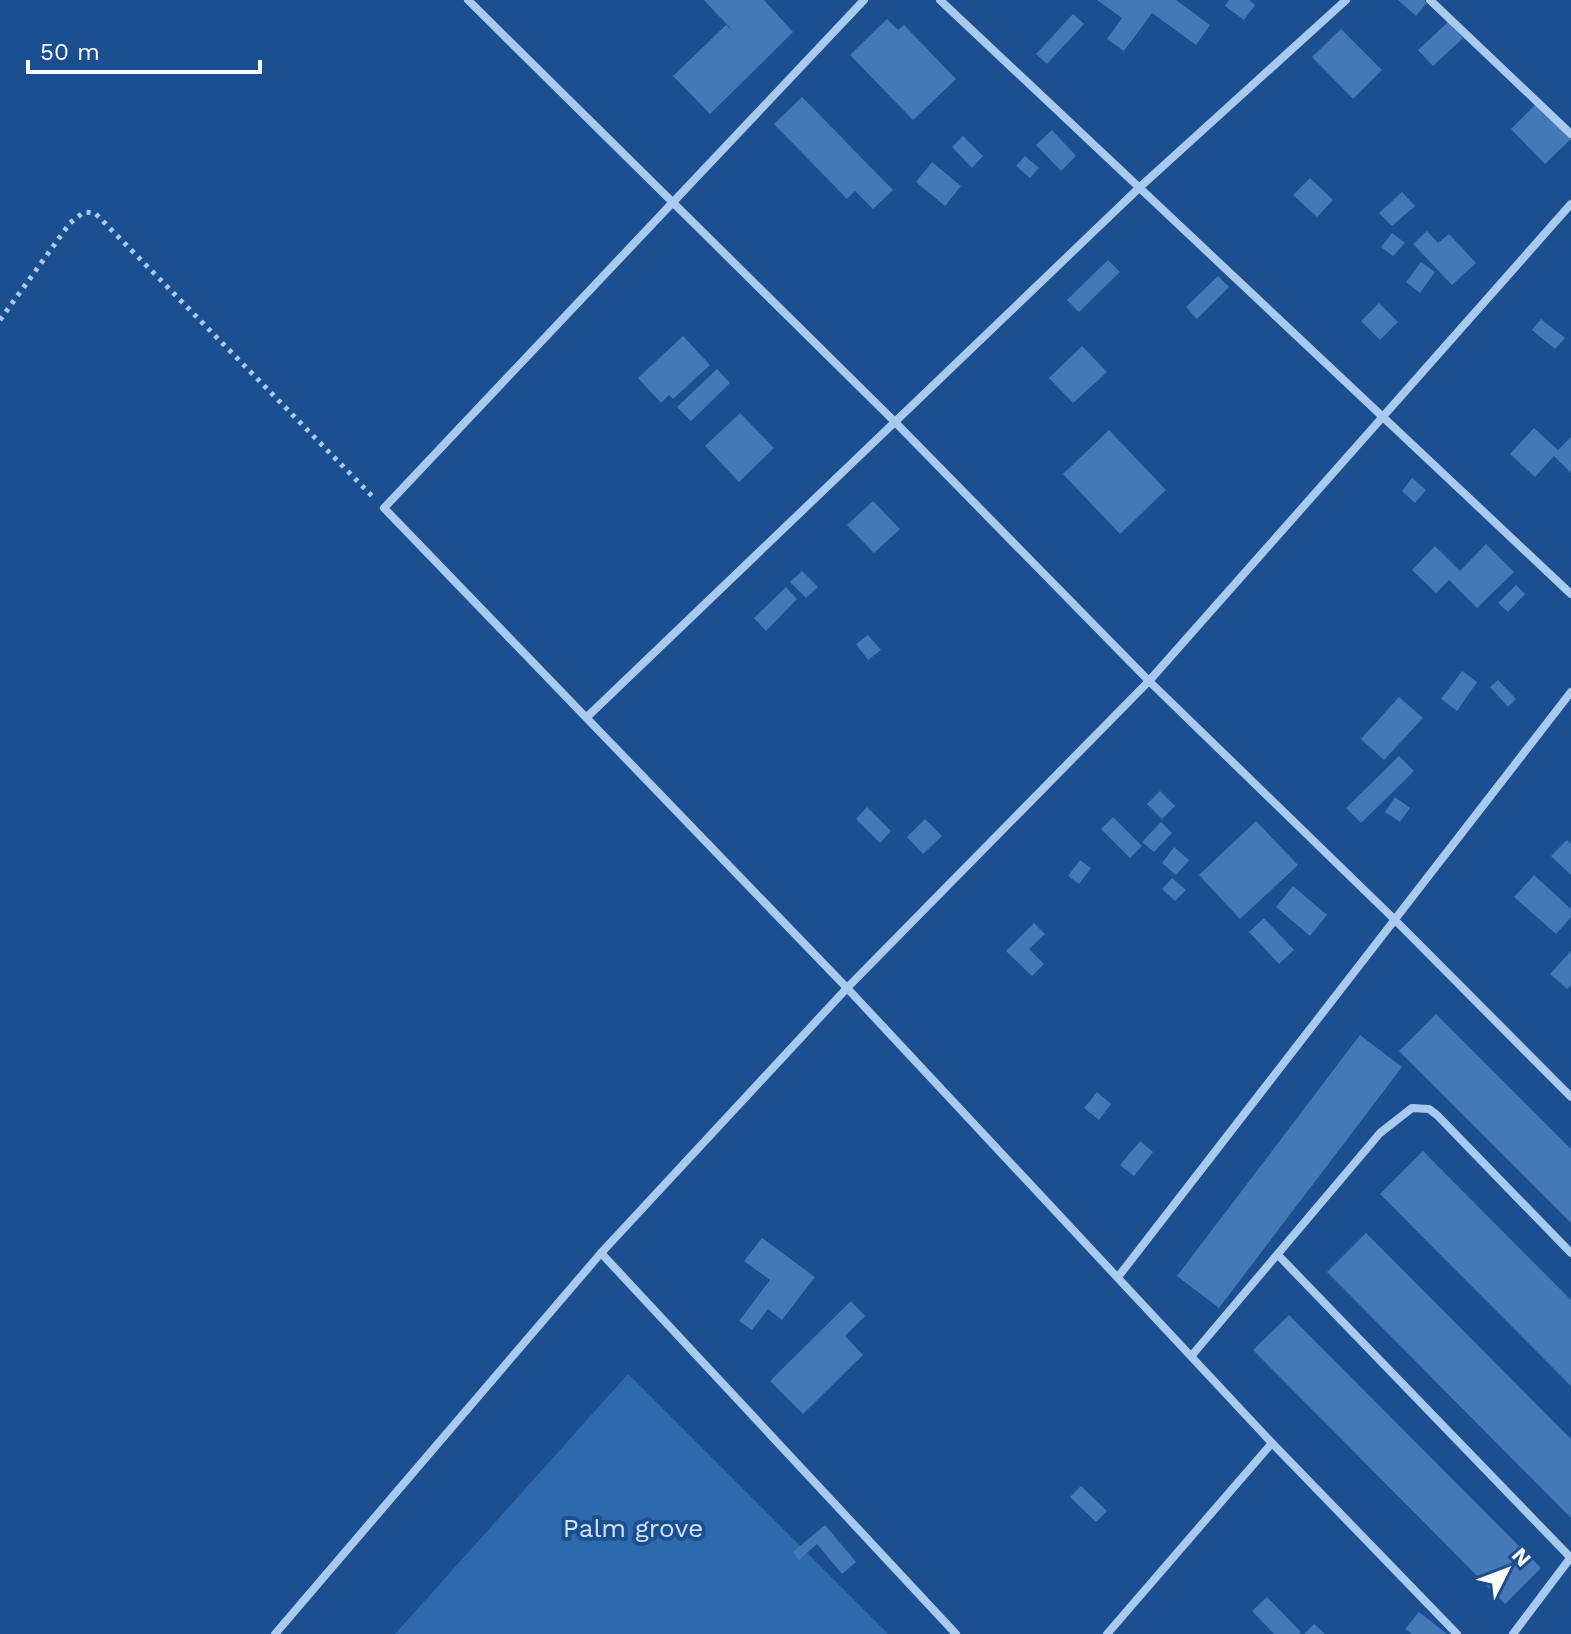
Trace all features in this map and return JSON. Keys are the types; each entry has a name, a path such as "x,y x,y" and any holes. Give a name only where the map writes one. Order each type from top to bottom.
{"street":[{"path":"468,0 894,421 1149,681 1393,918 1571,1097"},
{"path":"864,0 384,508 847,988 1193,1354 1272,1443 1457,1634"},
{"path":"940,0 1571,594"},
{"path":"587,717 1140,187 1346,0"},
{"path":"1430,0 1571,134"},
{"path":"275,1634 601,1253 847,988 1149,681 1571,204"},
{"path":"1118,1277 1571,692"},
{"path":"1193,1354 1380,1133 1406,1110 1420,1107 1437,1115 1571,1253"},
{"path":"601,1253 956,1634"},
{"path":"1279,1256 1571,1557 1513,1634"},
{"path":"1107,1634 1272,1443"}],"path":[{"path":"0,320 70,223 84,212 95,213 384,508"}],"green space":[{"name":"Palm grove","path":"628,1374 888,1634 395,1634"}],"building":[{"path":"704,0 764,0 793,32 710,114 673,76 726,25 733,31"},
{"path":"1097,0 1176,0 1210,25 1196,45 1152,13 1124,51 1107,39 1122,18"},
{"path":"1229,0 1249,0 1255,5 1244,20 1225,6"},
{"path":"1398,0 1424,0 1427,3 1416,16"},
{"path":"1073,14 1084,24 1047,64 1036,54"},
{"path":"887,19 898,30 904,25 956,79 913,120 850,55"},
{"path":"1448,22 1463,38 1433,66 1418,50"},
{"path":"1341,29 1382,70 1353,99 1312,57"},
{"path":"802,97 893,190 873,209 855,191 847,199 774,124"},
{"path":"1536,104 1571,139 1545,164 1511,129"},
{"path":"1052,130 1076,156 1061,171 1036,145"},
{"path":"963,136 983,156 972,168 952,147"},
{"path":"1025,156 1039,168 1030,178 1016,166"},
{"path":"932,162 961,186 945,206 916,182"},
{"path":"1310,178 1333,200 1317,217 1293,195"},
{"path":"1402,192 1415,206 1392,226 1379,213"},
{"path":"1427,231 1438,243 1449,234 1476,263 1452,285 1413,244"},
{"path":"1392,233 1405,243 1393,256 1381,247"},
{"path":"1108,260 1120,272 1079,312 1067,300"},
{"path":"1421,262 1435,272 1420,293 1406,282"},
{"path":"1218,276 1229,287 1197,319 1186,307"},
{"path":"1379,303 1398,322 1380,340 1361,321"},
{"path":"1541,319 1565,338 1555,349 1532,330"},
{"path":"683,336 710,365 673,399 669,395 661,403 638,378"},
{"path":"1082,346 1107,372 1073,403 1049,378"},
{"path":"717,369 730,383 691,421 677,407"},
{"path":"740,413 774,448 739,482 705,446"},
{"path":"1534,428 1558,450 1571,437 1571,473 1554,456 1535,477 1510,454"},
{"path":"1109,430 1166,490 1120,534 1063,474"},
{"path":"1412,478 1426,490 1415,503 1402,491"},
{"path":"873,501 900,529 874,553 847,525"},
{"path":"1486,544 1514,572 1477,608 1449,580 1436,593 1412,570 1435,546 1460,571"},
{"path":"802,571 818,587 806,598 790,582"},
{"path":"1516,585 1525,594 1508,612 1498,603"},
{"path":"786,587 797,599 766,631 754,618"},
{"path":"868,635 881,650 868,660 856,644"},
{"path":"1462,671 1477,682 1457,711 1441,699"},
{"path":"1498,680 1516,699 1508,707 1490,687"},
{"path":"1399,697 1423,718 1384,760 1361,739"},
{"path":"1399,756 1414,771 1361,823 1346,808"},
{"path":"1160,791 1175,806 1162,819 1147,804"},
{"path":"1395,797 1410,808 1400,822 1385,812"},
{"path":"867,807 891,831 880,843 856,819"},
{"path":"1113,817 1142,846 1130,858 1101,829"},
{"path":"925,819 942,836 923,854 907,837"},
{"path":"1256,821 1298,865 1240,919 1199,875"},
{"path":"1161,822 1172,833 1154,852 1142,842"},
{"path":"1567,840 1571,844 1571,875 1551,856"},
{"path":"1174,847 1189,860 1176,875 1162,863"},
{"path":"1080,860 1091,868 1079,884 1068,876"},
{"path":"1534,875 1571,909 1571,917 1556,934 1514,897"},
{"path":"1172,878 1186,890 1175,901 1162,889"},
{"path":"1293,886 1327,915 1310,936 1276,907"},
{"path":"1264,918 1294,950 1279,964 1249,932"},
{"path":"1034,923 1045,934 1029,949 1044,964 1032,976 1006,951"},
{"path":"1571,951 1571,985 1567,989 1550,974"},
{"path":"1436,1014 1571,1149 1571,1223 1399,1051"},
{"path":"1360,1035 1402,1067 1219,1308 1177,1276"},
{"path":"1097,1092 1111,1104 1099,1120 1084,1108"},
{"path":"1140,1141 1153,1152 1134,1176 1120,1165"},
{"path":"1423,1151 1571,1300 1571,1386 1380,1194"},
{"path":"1366,1233 1571,1439 1571,1518 1327,1272"},
{"path":"762,1238 815,1277 782,1320 768,1309 752,1330 739,1321 770,1280 744,1261"},
{"path":"851,1301 865,1316 845,1336 863,1355 803,1414 770,1381"},
{"path":"1289,1315 1541,1568 1505,1604 1253,1350"},
{"path":"1081,1486 1107,1511 1096,1522 1070,1497"},
{"path":"825,1525 856,1562 842,1574 817,1544 799,1560 793,1552"},
{"path":"1267,1597 1301,1632 1299,1634 1274,1634 1252,1611"},
{"path":"1419,1612 1447,1634 1412,1634 1405,1629"},
{"path":"1314,1624 1325,1634 1304,1634"}]}
